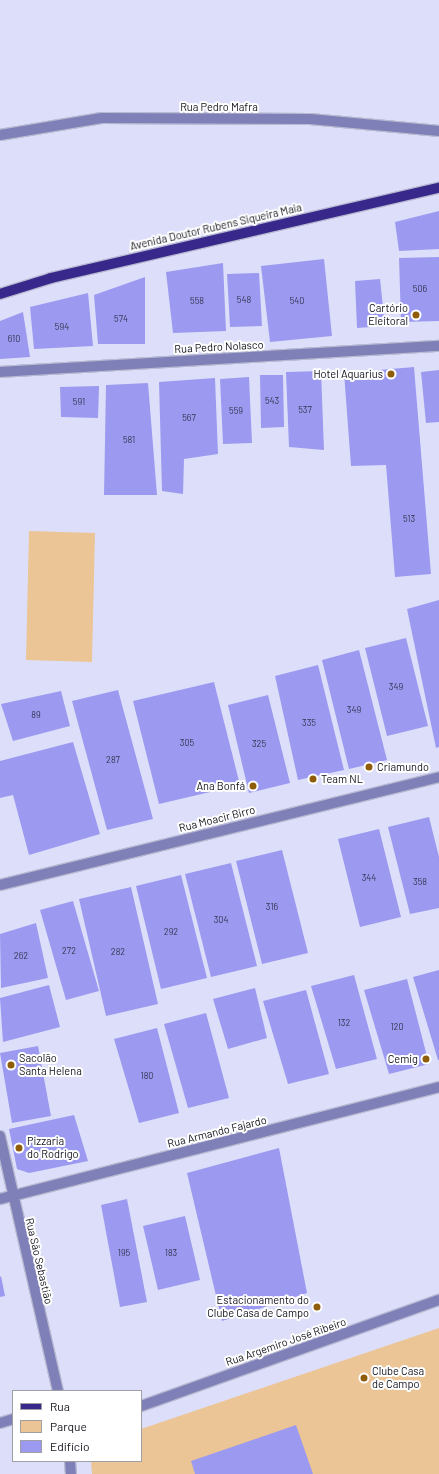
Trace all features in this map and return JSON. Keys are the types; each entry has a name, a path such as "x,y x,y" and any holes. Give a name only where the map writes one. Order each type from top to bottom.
{"main road":[{"name":"Avenida Doutor Rubens Siqueira Maia","path":"0,294 59,276 439,188"}],"street":[{"name":"Rua Pedro Mafra","path":"0,136 102,118 310,119 439,131"},
{"name":"Rua Pedro Nolasco","path":"0,372 439,346"},
{"name":"Rua Moacir Birro","path":"0,885 439,777"},
{"name":"Rua Armando Fajardo","path":"0,1199 439,1087"},
{"name":"Rua São Sebastião","path":"0,1136 12,1196 58,1390"},
{"name":"Rua Argemiro José Ribeiro","path":"142,1406 439,1300"},
{"path":"0,1423 12,1419"},
{"path":"70,1462 71,1474"}],"green space":[{"path":"29,531 95,533 92,662 26,660"},
{"name":"Clube Casa de Campo","path":"439,1328 439,1474 92,1474 91,1462 142,1462 142,1429"}],"building":[{"path":"439,211 439,249 399,251 395,222"},
{"path":"439,257 439,321 401,322 399,258"},
{"path":"324,259 332,336 270,342 261,266"},
{"path":"223,263 226,331 173,333 166,272"},
{"path":"259,273 262,326 230,327 227,274"},
{"path":"145,277 145,344 98,344 94,295"},
{"path":"380,279 385,326 357,328 355,281"},
{"path":"88,293 93,346 34,349 30,307"},
{"path":"23,312 30,357 0,359 0,321"},
{"path":"414,367 431,574 395,577 386,465 351,466 344,373"},
{"path":"439,370 439,422 426,423 421,372"},
{"path":"321,371 324,450 289,447 286,372"},
{"path":"260,375 283,375 284,427 261,428"},
{"path":"249,377 252,443 223,444 220,379"},
{"path":"215,378 218,454 184,459 183,494 162,491 159,382"},
{"path":"148,383 157,495 104,495 106,385"},
{"path":"99,386 98,418 61,417 60,387"},
{"path":"439,600 439,747 436,748 407,609"},
{"path":"406,638 428,726 387,736 365,648"},
{"path":"359,650 387,760 349,769 322,660"},
{"path":"318,665 344,770 298,780 275,676"},
{"path":"214,682 240,785 159,804 133,701"},
{"path":"118,690 153,819 107,830 72,701"},
{"path":"61,691 70,726 13,741 1,704"},
{"path":"268,695 290,783 249,793 228,705"},
{"path":"73,742 100,834 29,855 13,795 0,798 0,761"},
{"path":"429,817 439,857 439,908 410,914 388,827"},
{"path":"379,829 401,917 360,927 338,839"},
{"path":"282,850 308,953 262,964 236,861"},
{"path":"231,863 257,966 211,977 185,874"},
{"path":"181,875 207,978 161,989 136,886"},
{"path":"131,887 158,1004 106,1016 79,899"},
{"path":"73,901 99,991 66,1000 40,910"},
{"path":"36,923 48,978 1,988 0,934"},
{"path":"439,970 439,1060 438,1060 413,977"},
{"path":"354,975 377,1059 336,1069 311,986"},
{"path":"407,979 429,1064 389,1074 364,990"},
{"path":"49,985 60,1027 3,1042 0,998"},
{"path":"255,988 267,1038 228,1049 213,999"},
{"path":"306,990 329,1074 288,1084 263,1001"},
{"path":"206,1013 229,1098 188,1108 164,1024"},
{"path":"157,1028 179,1113 139,1123 114,1039"},
{"path":"38,1046 51,1116 12,1123 0,1053"},
{"path":"74,1115 88,1161 29,1173 17,1169 9,1129"},
{"path":"279,1148 307,1293 222,1321 187,1173"},
{"path":"127,1199 147,1302 120,1307 101,1205"},
{"path":"185,1216 200,1280 158,1290 143,1226"},
{"path":"1,1276 5,1296 0,1297 0,1277"},
{"path":"296,1425 313,1474 195,1474 191,1461"}],"place":[{"name":"Cartório Eleitoral","path":"416,315"},
{"name":"Hotel Aquarius","path":"391,374"},
{"name":"Criamundo","path":"369,767"},
{"name":"Team NL","path":"313,779"},
{"name":"Ana Bonfá","path":"253,786"},
{"name":"Cemig","path":"426,1059"},
{"name":"Sacolão Santa Helena","path":"11,1065"},
{"name":"Pizzaria do Rodrigo","path":"19,1148"},
{"name":"Estacionamento do Clube Casa de Campo","path":"317,1307"},
{"name":"Clube Casa de Campo","path":"364,1378"}]}
